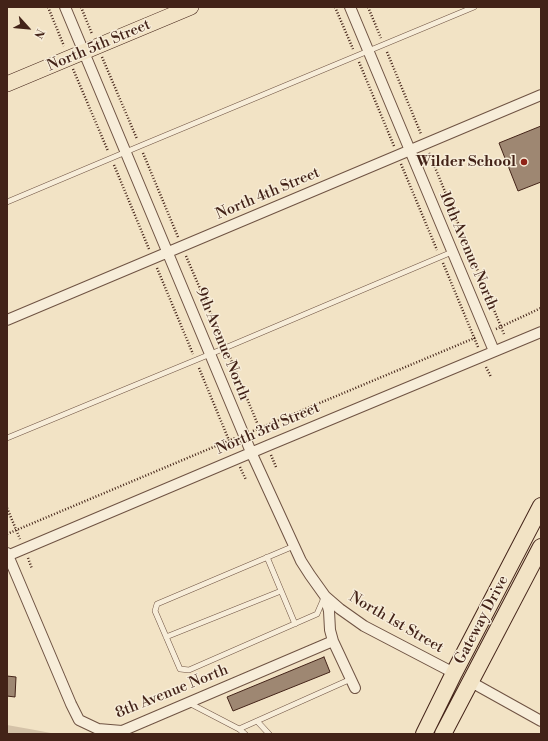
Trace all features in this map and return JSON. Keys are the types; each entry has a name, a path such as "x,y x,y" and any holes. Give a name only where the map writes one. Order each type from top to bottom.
{"highway":[{"name":"Gateway Drive","path":"424,734 541,506"},
{"name":"Gateway Drive","path":"443,734 541,547"},
{"path":"454,673 471,682"}],"main road":[{"name":"North 5th Street","path":"7,84 191,7"}],"street":[{"name":"9th Avenue North","path":"66,7 243,435 294,546 310,575 325,596 329,611 330,630 333,642 353,684"},
{"name":"10th Avenue North","path":"350,7 494,351"},
{"name":"North 4th Street","path":"7,320 541,95"},
{"name":"North 3rd Street","path":"7,554 541,332"},
{"name":"8th Avenue North","path":"7,554 67,696 80,720 98,729 122,731 333,642"},
{"name":"North 1st Street","path":"325,596 364,626 454,673"},
{"path":"471,682 541,721"}],"lane":[{"path":"7,202 474,7"},
{"path":"7,438 452,252"},
{"path":"294,546 157,604 155,611 180,669 189,670 317,614 325,596"},
{"path":"267,557 295,624"},
{"path":"166,637 281,591"},
{"path":"239,729 353,684"},
{"path":"189,703 239,729 245,734"},
{"path":"257,721 269,734"}],"path":[{"path":"48,7 246,480"},
{"path":"335,7 491,377"},
{"path":"368,7 504,334"},
{"path":"7,534 486,333 541,308"}],"shaded area":[{"path":"7,725 35,730 56,734 7,734"}],"building":[{"name":"Wilder School","path":"541,126 541,182 518,191 499,143"},
{"path":"324,657 330,672 233,711 227,697"},
{"path":"7,676 16,677 15,697 7,696"}],"place":[{"name":"Wilder School","path":"524,162"}]}
